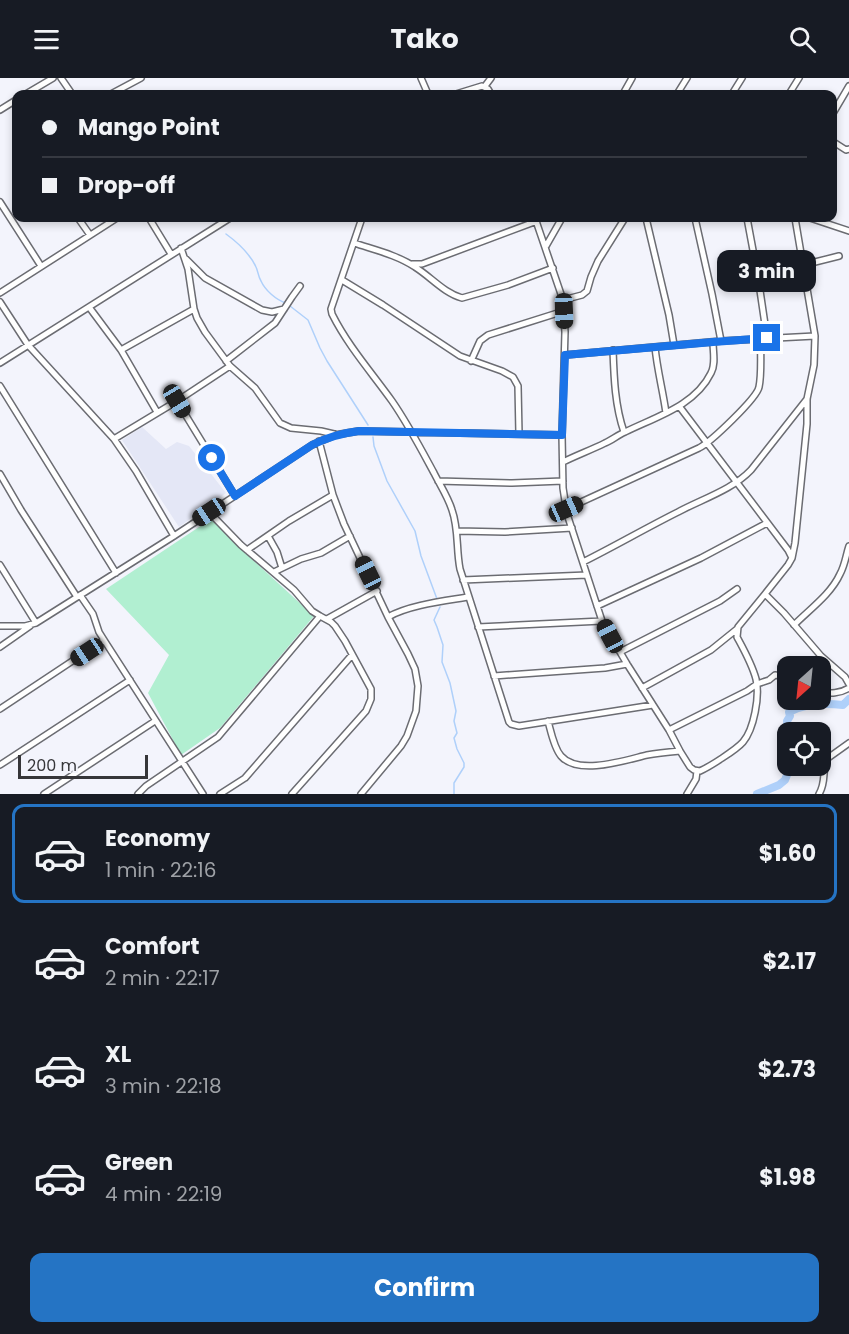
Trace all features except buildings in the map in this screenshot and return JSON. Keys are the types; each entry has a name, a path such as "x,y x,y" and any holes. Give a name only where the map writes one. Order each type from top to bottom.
{"street":[{"path":"33,90 53,78"},
{"path":"118,90 141,78"},
{"path":"485,86 491,78"},
{"path":"468,90 485,86"},
{"path":"485,86 488,90"},
{"path":"837,106 849,86"},
{"path":"0,202 12,221"},
{"path":"13,222 41,266"},
{"path":"81,222 90,235"},
{"path":"0,293 111,222"},
{"path":"152,222 171,254"},
{"path":"0,363 223,222"},
{"path":"361,222 331,309 332,314 417,440 451,507 457,531 458,559 463,580 506,715 511,724 519,726 653,705"},
{"path":"410,264 422,264 528,222"},
{"path":"537,222 563,300 565,355 562,435 563,494 566,509 602,621 690,767 697,771 704,770 739,745 752,724 757,704 757,684 737,637 738,627"},
{"path":"546,246 560,222"},
{"path":"563,300 582,295 587,291 598,261 622,222"},
{"path":"647,222 674,345"},
{"path":"696,222 721,341"},
{"path":"566,509 707,444 758,391 764,338 758,277 748,222"},
{"path":"642,688 711,650 738,627 792,558 807,424 807,399 814,365 814,336 796,222"},
{"path":"822,222 849,231"},
{"path":"354,243 410,264 446,290 462,298 508,285 553,268"},
{"path":"181,248 188,269 194,309 205,333 228,364 255,388 280,423 291,428 335,435"},
{"path":"183,255 205,278 262,310 272,312 284,309"},
{"path":"803,265 839,256"},
{"path":"342,280 448,349 508,374 516,382 519,399 519,434"},
{"path":"114,439 177,401 228,364 271,327 300,286"},
{"path":"0,302 28,345 114,439 136,471 174,536"},
{"path":"88,307 121,350 157,412"},
{"path":"121,350 194,309"},
{"path":"471,360 480,341 488,334 564,311"},
{"path":"565,355 721,341 814,336"},
{"path":"563,462 666,413 691,397 711,375 714,362 713,342"},
{"path":"655,347 666,413"},
{"path":"613,350 615,390 624,432"},
{"path":"0,386 116,573"},
{"path":"583,562 736,483 751,470 807,399"},
{"path":"177,401 235,496"},
{"path":"678,406 792,558"},
{"path":"0,647 319,441 335,435 359,431 562,435"},
{"path":"319,441 333,495 388,617 415,669 418,686 416,711 405,741 361,794"},
{"path":"0,474 78,596 93,614 99,632 203,794"},
{"path":"438,482 563,481"},
{"path":"248,550 333,495"},
{"path":"209,512 294,590 312,611 327,619 339,631 371,690 370,703 362,715 292,794"},
{"path":"597,606 683,567 767,523"},
{"path":"457,531 505,532 572,528"},
{"path":"268,536 277,552 282,568"},
{"path":"274,572 301,559 321,553 350,536"},
{"path":"794,624 826,594 838,579 849,546"},
{"path":"0,566 34,624"},
{"path":"463,580 587,575"},
{"path":"620,652 720,601 736,589"},
{"path":"327,619 377,591"},
{"path":"765,594 820,656 845,677 849,686 843,692 831,693"},
{"path":"388,617 413,608 468,597"},
{"path":"138,794 226,729 320,616"},
{"path":"478,627 602,621"},
{"path":"0,626 34,624"},
{"path":"0,709 104,640"},
{"path":"220,794 244,778 352,654"},
{"path":"494,676 605,668 627,664"},
{"path":"669,730 777,675"},
{"path":"0,765 130,680"},
{"path":"44,794 155,721"},
{"path":"548,721 558,752 574,764 588,766 606,764 680,751"},
{"path":"819,794 824,783 826,761 849,743"},
{"path":"687,794 696,779 697,771"}],"shaded area":[{"path":"142,427 166,449 177,442 189,446 226,493 179,527 122,440"}],"green space":[{"path":"211,519 314,616 220,728 181,755 148,693 169,655 106,589"}],"waterway":[{"path":"226,234 250,257 268,291 278,300 286,303"},
{"path":"290,306 308,320 327,361 368,425"},
{"path":"373,437 387,481 415,531 421,556 437,599"},
{"path":"440,607 434,620 443,645 442,662 450,683 456,711 454,721 457,733 454,738 464,763 454,783 454,794"},
{"path":"787,722 789,712 802,707 815,704 843,705 849,699"},
{"path":"757,794 779,785 787,776"}],"route":[{"path":"212,458 235,496 312,445 342,433 359,431 562,435 565,355 767,338"}]}
